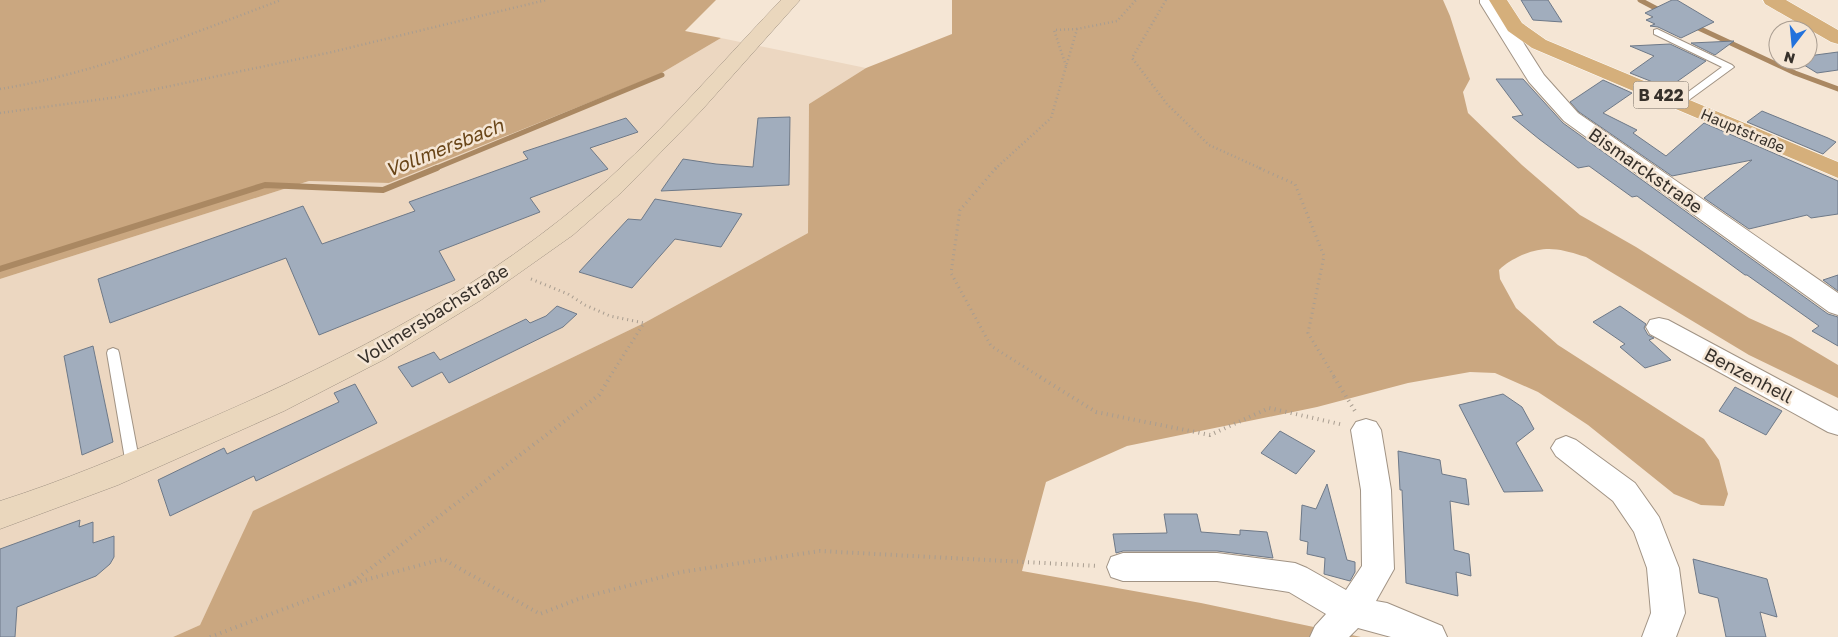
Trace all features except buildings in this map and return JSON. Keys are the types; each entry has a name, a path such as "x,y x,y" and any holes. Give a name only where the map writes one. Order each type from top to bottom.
{"main road":[{"name":"Vollmersbachstraße","path":"0,515 52,499 248,416 363,359 485,285 565,228 627,174 710,89 791,0"},
{"name":"Hauptstraße","path":"1498,0 1515,27 1532,40 1838,171"},
{"path":"1772,0 1838,38"}],"street":[{"name":"Bismarckstraße","path":"1489,0 1488,3 1536,78 1571,117 1838,306"},
{"name":"Benzenhell","path":"1659,327 1838,424"},
{"path":"1327,637 1351,611 1378,569 1376,490 1366,430"},
{"path":"1566,448 1624,492 1648,527 1663,568 1668,613 1659,637"},
{"path":"1122,567 1217,567 1294,578 1351,611 1387,619 1430,637"}],"lane":[{"path":"1656,32 1729,67 1679,103"},
{"path":"113,353 133,465"}],"path":[{"path":"0,89 36,84 133,58 281,0"},
{"path":"0,113 128,95 332,52 546,0"},
{"path":"1066,67 1054,30 1078,29 1117,21 1136,0"},
{"path":"1166,0 1132,58 1168,104 1209,145 1295,184 1324,256 1308,333 1366,430"},
{"path":"1078,29 1051,118 998,166 960,210 951,273 991,346 1096,412 1210,435 1269,408 1366,430"},
{"path":"350,584 599,394 644,323 610,316 585,305 568,294 507,269"},
{"path":"210,637 350,584 443,559 540,614 581,598 681,572 820,551 1122,567"}],"shaded area":[{"path":"0,0 716,0 685,31 721,38 660,74 389,183 309,181 0,279"},
{"path":"952,0 1443,0 1470,79 1463,92 1468,113 1522,165 1580,215 1636,247 1749,318 1791,337 1838,365 1838,398 1749,355 1586,257 1561,250 1539,250 1518,257 1499,270 1500,279 1516,308 1558,345 1704,439 1719,460 1728,494 1724,506 1701,505 1674,494 1588,425 1538,392 1495,373 1470,372 1408,383 1317,407 1127,446 1046,482 1022,571 1201,603 1361,637 173,637 200,625 253,511 644,323 808,233 809,104 866,68 952,34"},
{"path":"721,38 866,68 809,104 808,233 644,323 254,511 200,625 173,637 0,637 0,279 309,181 389,183 660,74"}],"waterway":[{"path":"1640,0 1661,11"},
{"path":"1692,25 1795,73 1838,89"},
{"name":"Vollmersbach","path":"434,169 662,75"},
{"name":"Vollmersbach","path":"0,269 265,185 383,190 437,168"}]}
